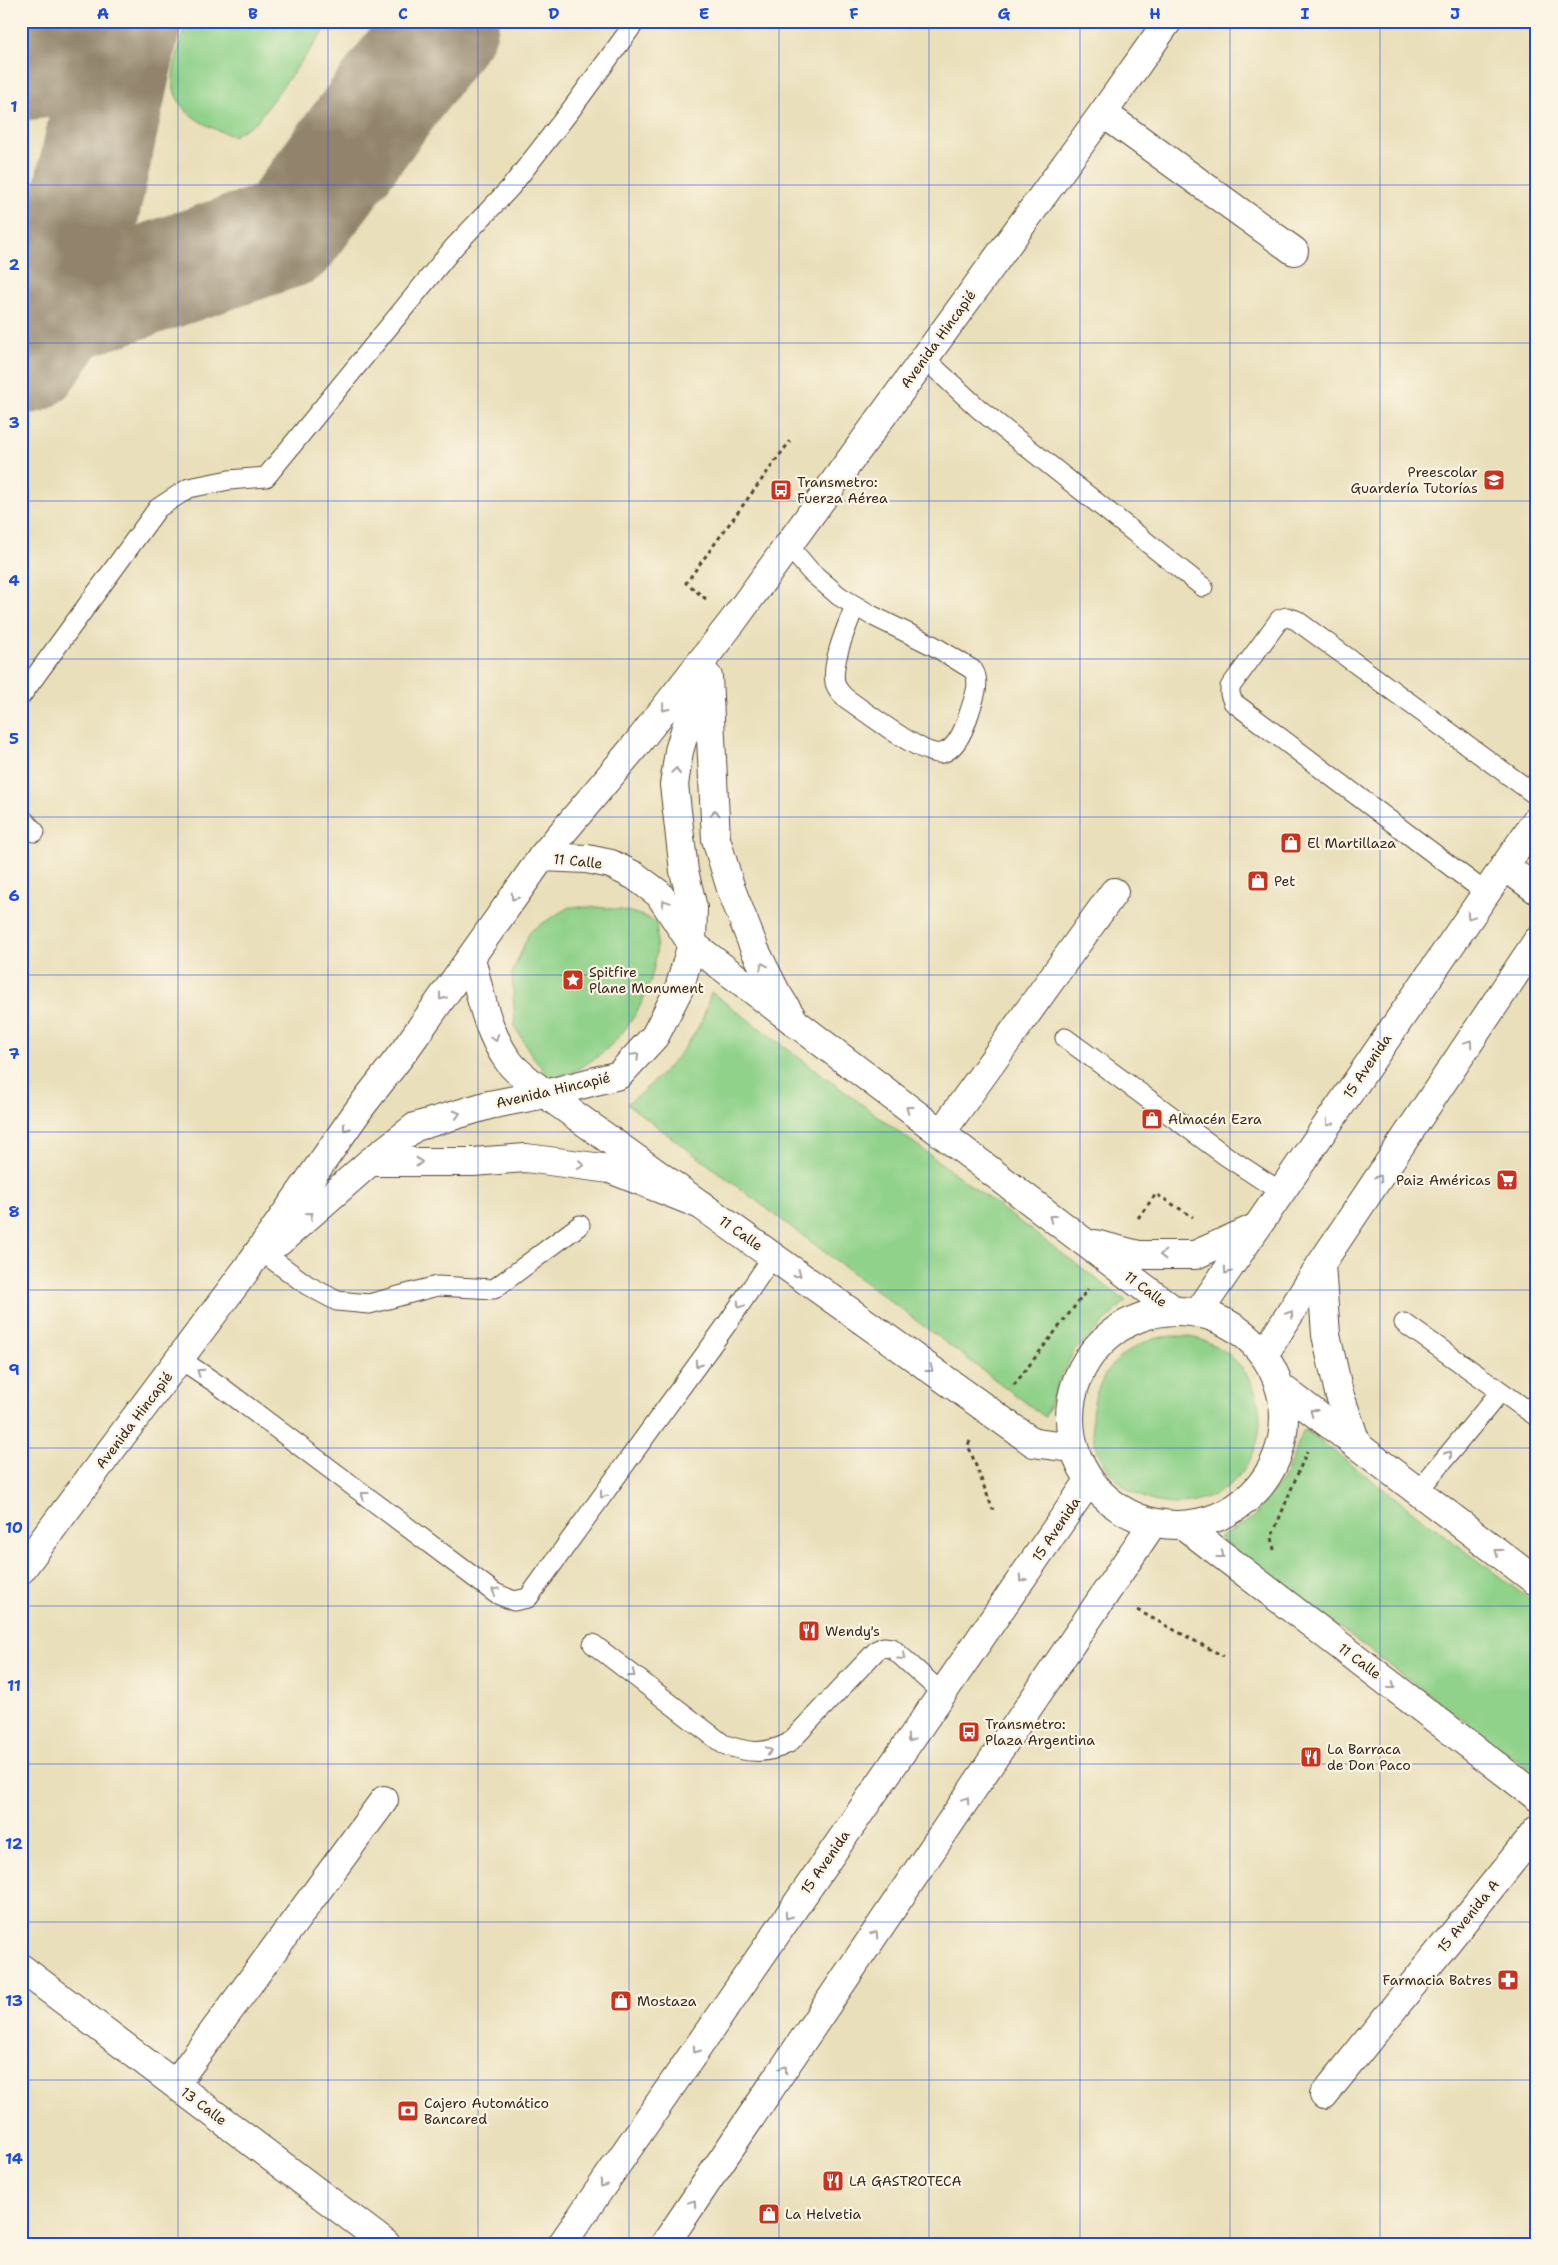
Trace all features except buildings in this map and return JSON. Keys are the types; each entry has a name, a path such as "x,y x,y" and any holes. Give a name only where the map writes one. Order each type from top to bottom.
{"main road":[{"name":"Avenida Hincapié","path":"21,1570 180,1359 256,1262 360,1108 471,958 542,857 707,656 733,621 1168,21"},
{"path":"1103,113 1294,251"},
{"name":"Avenida Hincapié","path":"256,1262 370,1162 414,1127 489,1105 546,1094 618,1075 656,1036 679,988 692,944 693,908 684,871 674,785 679,751 707,656"},
{"path":"707,656 716,839 731,889 755,950 776,992 796,1024"},
{"name":"15 Avenida","path":"1186,1312 1258,1227 1537,819"},
{"name":"11 Calle","path":"542,857 586,859 603,862 635,876 659,894 692,944 796,1024 1108,1260 1186,1312 1234,1328 1264,1355"},
{"path":"1504,866 1537,890"},
{"path":"942,1134 1114,892"},
{"path":"1186,1312 1136,1318 1103,1339 1079,1371 1069,1408 1073,1448 1089,1481 1117,1508 1153,1523 1183,1525 1214,1519 1243,1503 1266,1479 1280,1450 1284,1418 1279,1386 1264,1355 1321,1264 1537,942"},
{"name":"11 Calle","path":"471,958 485,1012 499,1046 510,1064 546,1094 1034,1443 1073,1448"},
{"path":"370,1162 473,1162 526,1158 610,1169 701,1205"},
{"path":"1083,1241 1139,1255 1195,1255 1258,1227"},
{"path":"1321,1264 1326,1335 1339,1393 1357,1445"},
{"path":"1279,1386 1537,1582"},
{"name":"15 Avenida","path":"562,2244 1089,1481"},
{"path":"665,2244 1153,1523"},
{"name":"11 Calle","path":"1183,1525 1537,1797"},
{"path":"175,2084 384,1800"},
{"name":"15 Avenida A","path":"1324,2095 1537,1830"},
{"name":"13 Calle","path":"21,1968 386,2244"}],"lane":[{"path":"21,696 158,508 189,488 229,480 266,477 454,247 510,188 570,111 636,21"},
{"path":"924,358 979,409 1203,587"},
{"path":"788,545 810,571 855,606 934,646 973,670 976,675 977,687 965,727 951,750 940,754 917,747 844,696 835,684 842,639 855,606"},
{"path":"1486,893 1233,702 1230,687 1280,619 1287,617 1296,620 1537,796"},
{"path":"21,817 35,832"},
{"path":"1065,1038 1226,1156 1281,1192"},
{"path":"256,1262 337,1301 369,1304 437,1286 494,1289 580,1225"},
{"path":"180,1359 220,1386 495,1592 514,1600 528,1598 727,1324 773,1256"},
{"path":"1404,1323 1537,1417"},
{"path":"1418,1491 1500,1392"},
{"path":"593,1644 723,1744 743,1751 762,1753 776,1750 789,1743 877,1650 884,1647 892,1648 943,1694"}],"path":[{"path":"733,621 686,583 790,441"},
{"path":"993,1510 968,1445 1073,1311 1108,1260"},
{"path":"1269,1592 1283,1574 1275,1558 1272,1536 1284,1503 1322,1418"},
{"path":"1105,1593 1223,1656"}],"green space":[{"path":"186,21 332,21 256,122 233,136 194,118 186,111 175,93 173,82 174,69"},
{"path":"569,907 614,909 645,917 656,922 657,944 648,988 639,1008 627,1027 612,1044 595,1058 564,1075 550,1078 531,1054 515,1027 512,973 530,931"},
{"path":"711,992 1126,1301 1074,1351 1057,1384 1045,1417 627,1104 648,1087 677,1058 702,1020"},
{"path":"1184,1336 1208,1342 1236,1360 1254,1388 1259,1404 1259,1436 1254,1452 1236,1480 1223,1490 1200,1501 1168,1504 1144,1498 1116,1480 1106,1467 1095,1444 1092,1412 1098,1388 1116,1360 1129,1350 1152,1339"},
{"path":"1304,1429 1537,1605 1537,1775 1219,1538 1253,1518 1286,1475"}],"taxiway":[{"path":"26,359 63,308 126,21"},
{"path":"63,308 287,233 444,21"},
{"path":"21,66 119,54"}],"place":[{"name":"Preescolar Guardería Tutorías","path":"1494,480"},
{"name":"Transmetro: Fuerza Aérea","path":"781,490"},
{"name":"El Martillaza","path":"1291,843"},
{"name":"Pet","path":"1258,881"},
{"name":"Spitfire Plane Monument","path":"573,980"},
{"name":"Almacén Ezra","path":"1152,1119"},
{"name":"Paiz Américas","path":"1507,1180"},
{"name":"Wendy's","path":"809,1631"},
{"name":"Transmetro: Plaza Argentina","path":"969,1732"},
{"name":"La Barraca de Don Paco","path":"1311,1757"},
{"name":"Farmacia Batres","path":"1508,1980"},
{"name":"Mostaza","path":"621,2001"},
{"name":"Cajero Automático Bancared","path":"408,2111"},
{"name":"LA GASTROTECA","path":"833,2181"},
{"name":"La Helvetia","path":"769,2214"}]}
